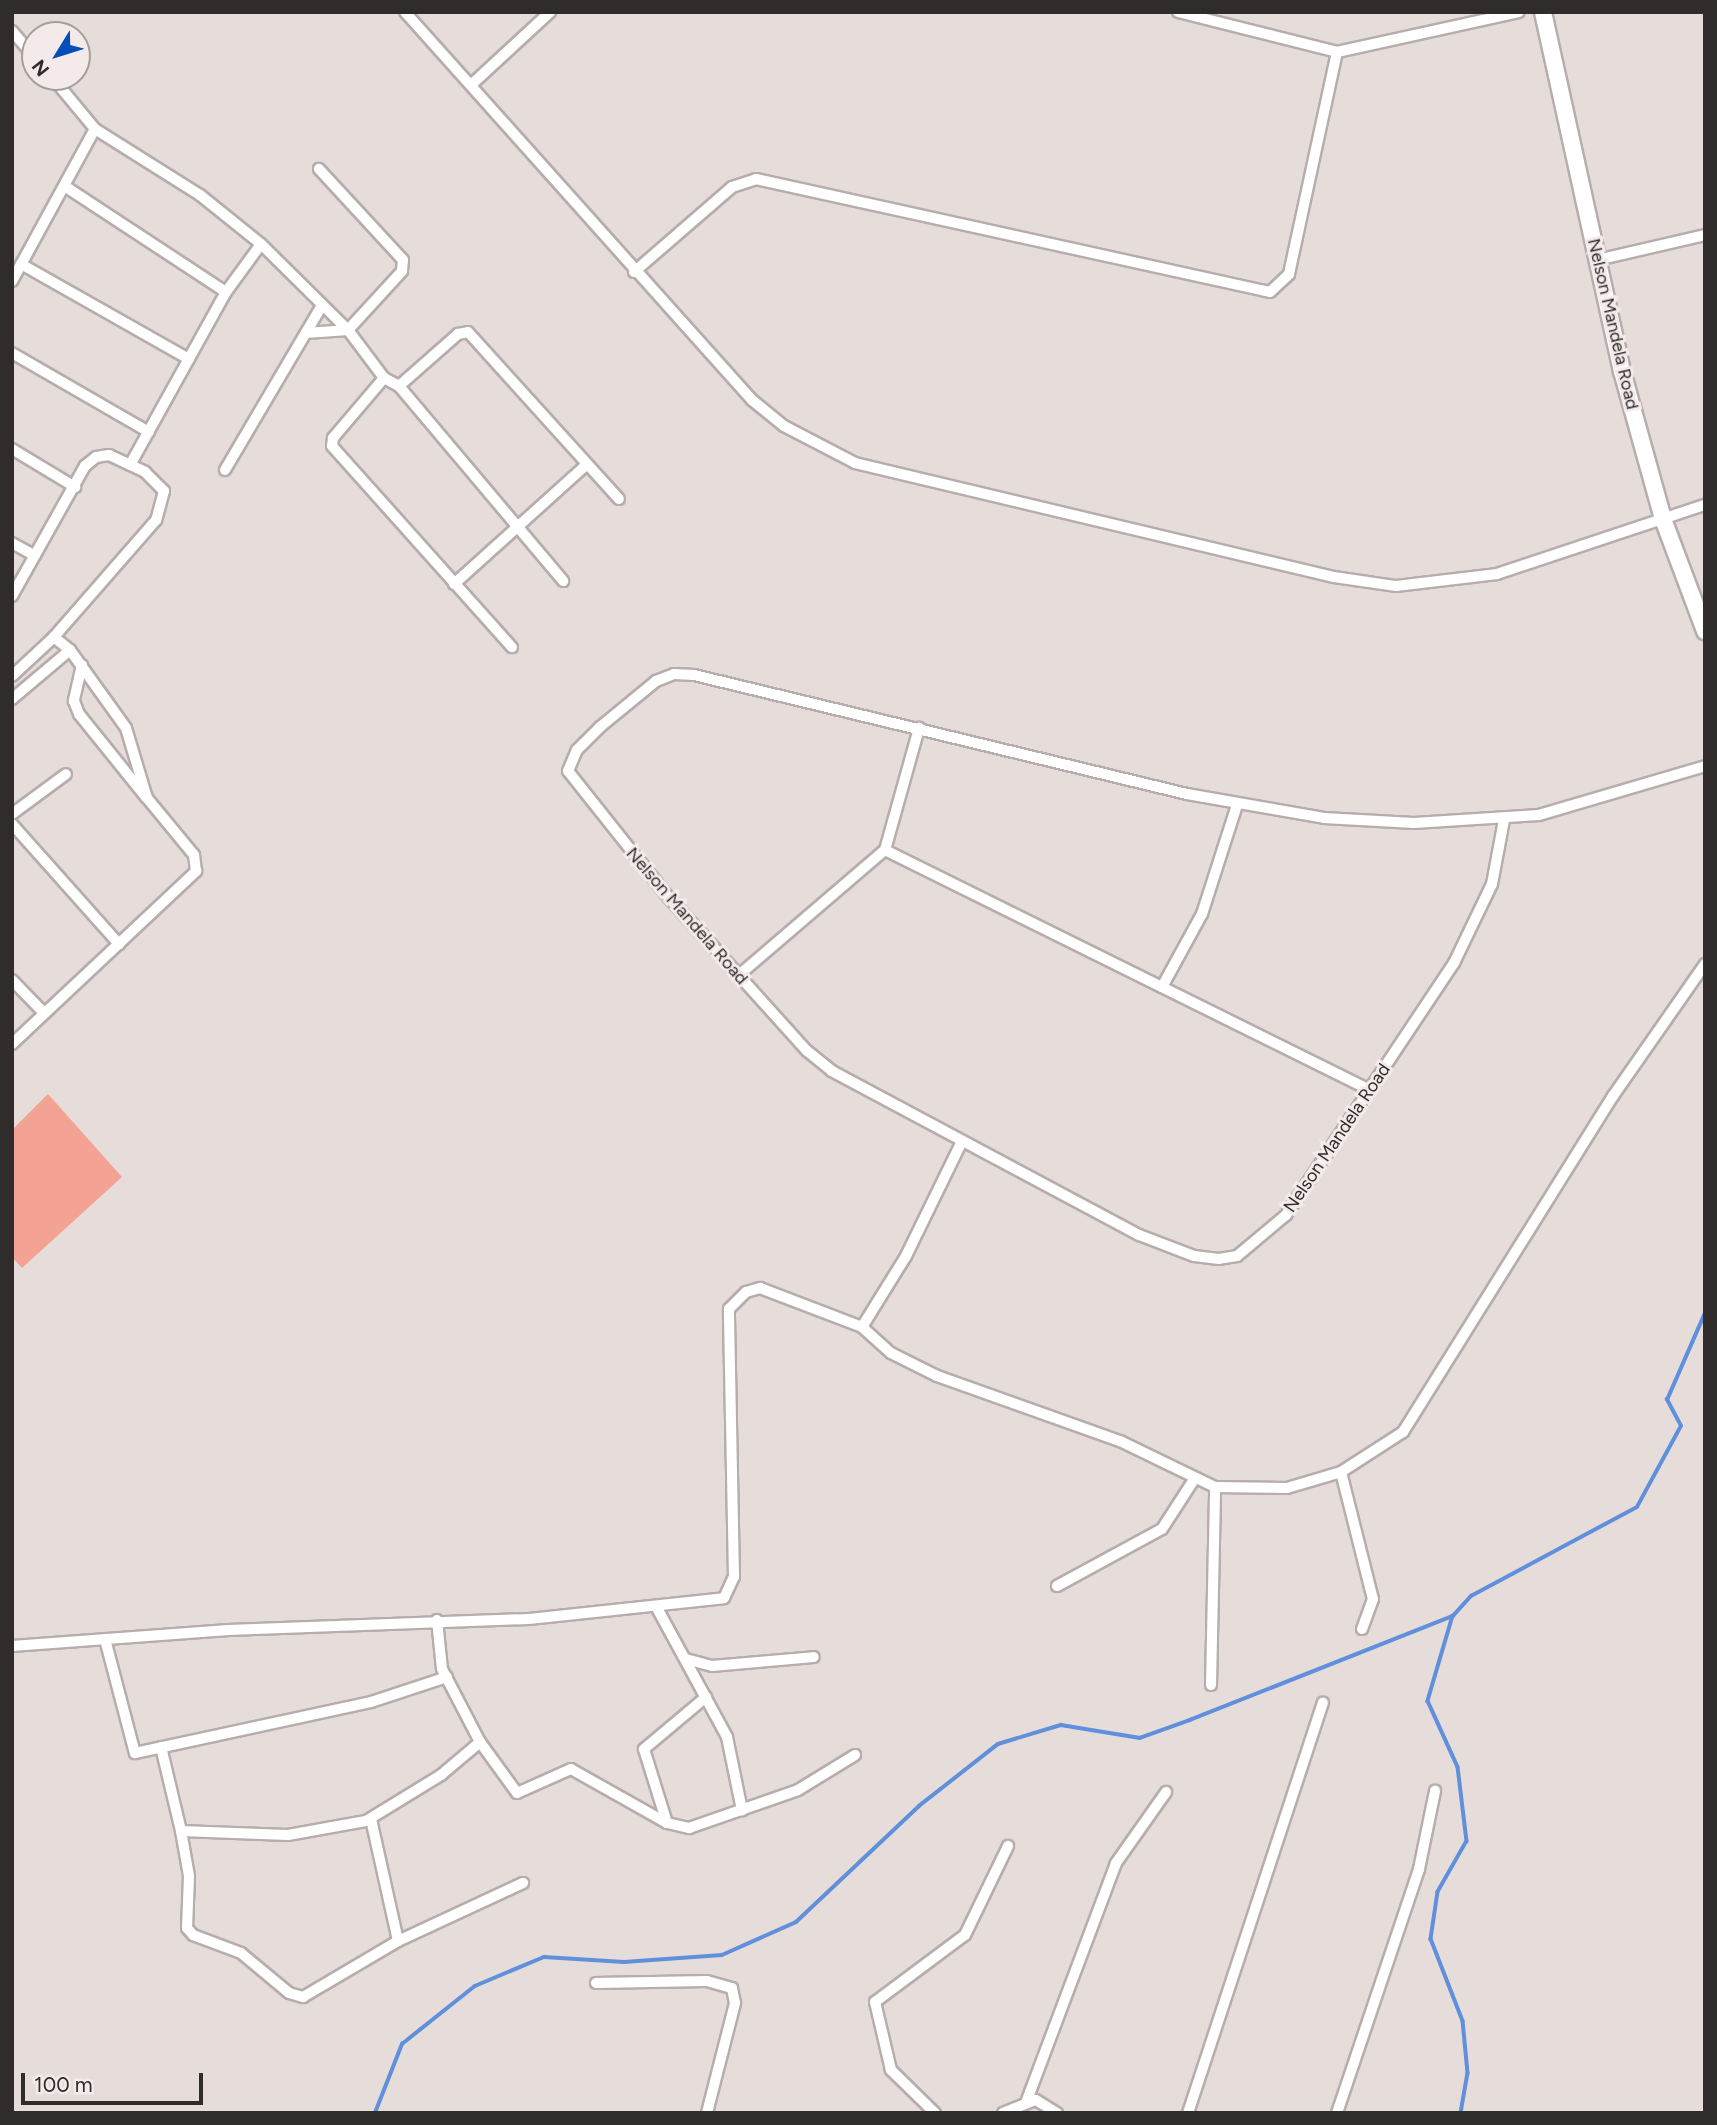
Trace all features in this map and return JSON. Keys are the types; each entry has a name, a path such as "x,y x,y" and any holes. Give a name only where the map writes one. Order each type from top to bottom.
{"street":[{"path":"405,12 634,272 752,400 785,426 855,463 1334,577 1396,586 1497,574 1705,505"},
{"path":"471,85 550,12"},
{"path":"1178,12 1337,52 1519,12"},
{"name":"Nelson Mandela Road","path":"1543,12 1597,260 1663,519 1705,631"},
{"path":"634,272 732,187 756,179 1270,292 1289,274 1337,52"},
{"path":"64,91 95,129 200,195 261,244 348,330 384,379 399,386 520,524 564,581"},
{"path":"12,281 66,187 95,129"},
{"path":"306,332 348,330 402,271 403,260 318,169"},
{"path":"66,187 226,292"},
{"path":"1597,260 1705,235"},
{"path":"130,465 226,292 261,244"},
{"path":"21,264 189,359"},
{"path":"225,470 322,305"},
{"path":"399,386 458,334 468,332 619,499"},
{"path":"12,353 149,432"},
{"path":"384,379 333,438 332,446 512,647"},
{"path":"12,449 75,487"},
{"path":"12,596 75,487 96,457 109,455 130,465 164,491 156,520 54,638 12,676"},
{"path":"454,584 586,465"},
{"path":"12,543 34,556"},
{"path":"54,638 70,650 127,729 147,798"},
{"path":"12,699 70,650"},
{"path":"12,1044 196,871 194,855 79,715 74,701 82,665"},
{"name":"Nelson Mandela Road","path":"1504,820 1492,884 1454,963 1286,1215 1237,1256 1219,1259 1139,1235 832,1071 738,975 572,781 569,762 577,750 632,699 674,674 919,727 1237,805 1374,822 1504,820 1603,800 1705,766"},
{"path":"738,975 885,850 919,727"},
{"path":"12,814 66,774"},
{"path":"1163,987 1202,914 1237,805"},
{"path":"12,824 119,944"},
{"path":"885,850 1370,1090"},
{"path":"12,1646 657,1608 723,1598 732,1588 727,1324 734,1301 760,1288 776,1290 862,1327 891,1353 937,1376 1120,1441 1215,1487 1287,1488 1341,1472 1404,1432 1613,1096 1705,964"},
{"path":"12,980 43,1012"},
{"path":"862,1327 906,1256 962,1141"},
{"path":"1341,1472 1373,1599 1362,1629"},
{"path":"1057,1586 1162,1529 1195,1478"},
{"path":"1211,1685 1215,1487"},
{"path":"657,1608 727,1737 742,1810"},
{"path":"436,1620 439,1661 480,1742 512,1791 525,1792 571,1769 667,1823 689,1828 798,1790 855,1755"},
{"path":"105,1639 135,1753 371,1702 447,1677"},
{"path":"686,1659 712,1666 814,1657"},
{"path":"667,1823 644,1748 706,1697"},
{"path":"1188,2113 1323,1703"},
{"path":"181,1831 288,1835 370,1819 441,1775 480,1742"},
{"path":"161,1747 189,1876 187,1927 193,1936 241,1953 289,1993 303,1997 398,1941 523,1883"},
{"path":"1337,2113 1419,1868 1435,1791"},
{"path":"1003,2113 1027,2100 1116,1863 1166,1792"},
{"path":"370,1819 398,1941"},
{"path":"935,2113 891,2070 875,2002 965,1935 1008,1846"},
{"path":"596,1983 707,1981 732,1988 735,2003 708,2113"},
{"path":"1027,2100 1057,2113"}],"shaded area":[{"path":"48,1094 122,1177 22,1268 12,1257 12,1130"}],"waterway":[{"path":"375,2113 402,2044 475,1986 544,1957 624,1962 722,1955 796,1922 919,1806 998,1744 1061,1725 1140,1738 1190,1720 1453,1616 1471,1596 1637,1507 1681,1426 1667,1400 1705,1313"},
{"path":"1453,1616 1428,1701 1458,1767 1467,1841 1438,1892 1431,1939 1463,2021 1468,2073 1461,2113"}]}
